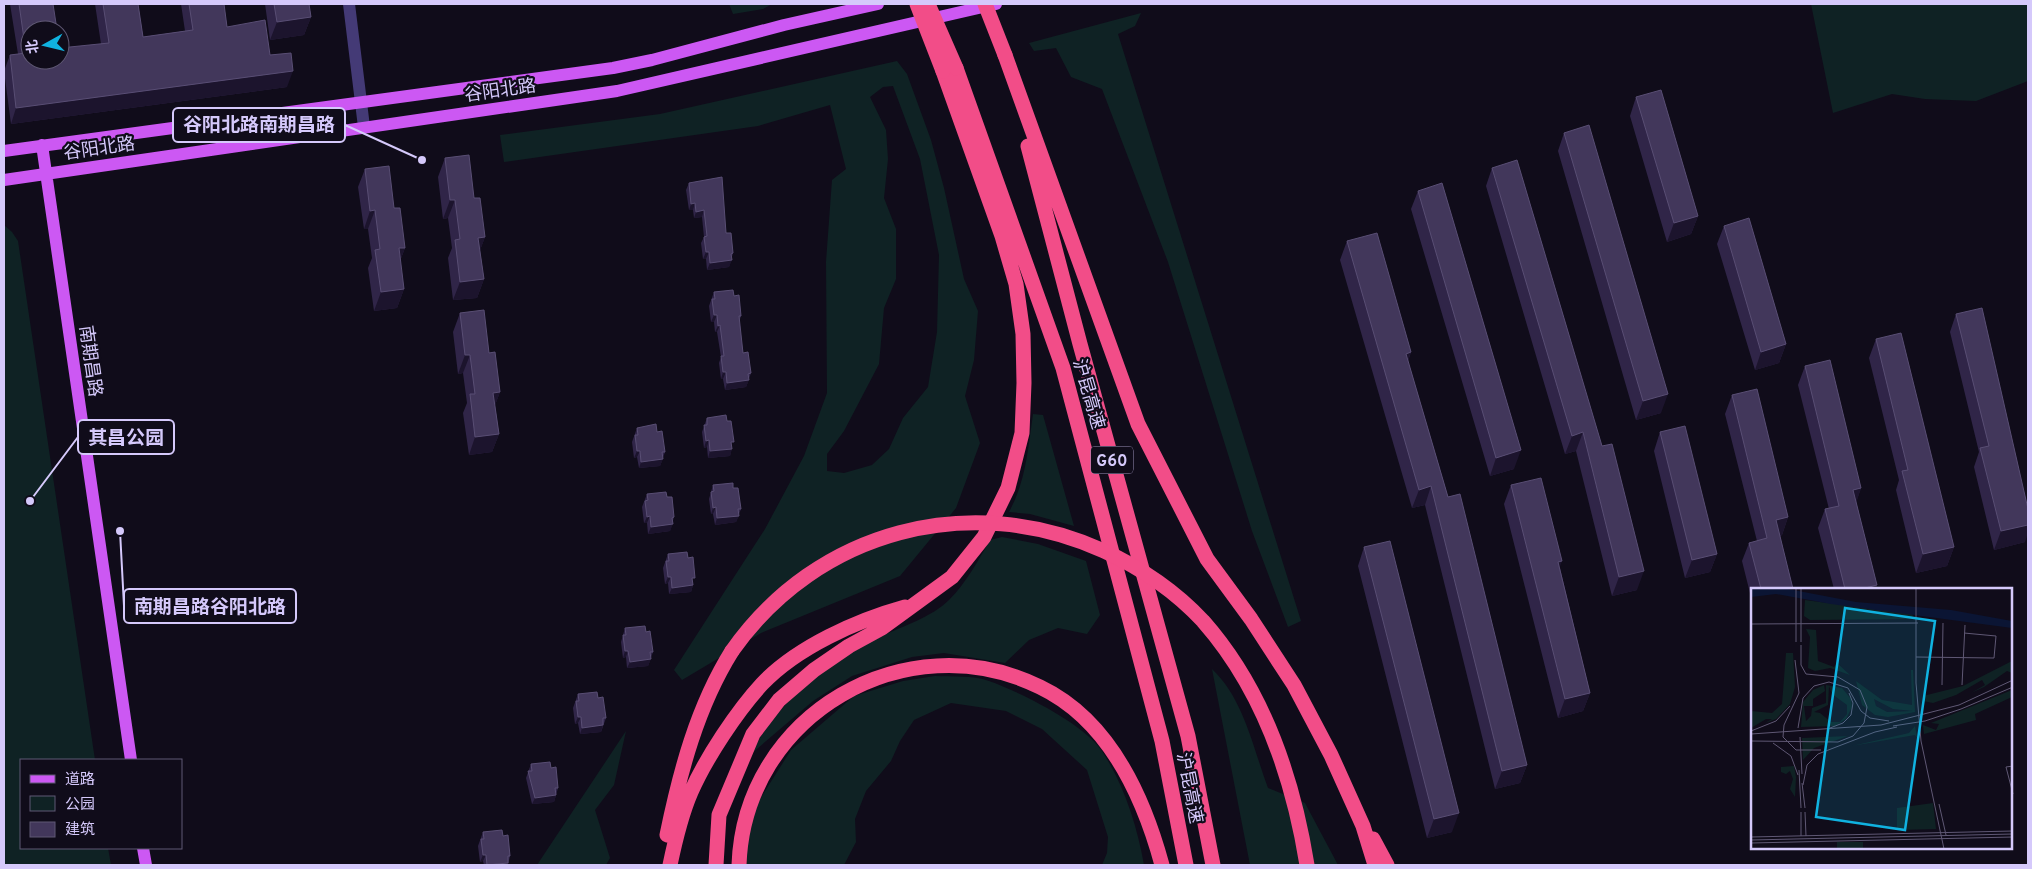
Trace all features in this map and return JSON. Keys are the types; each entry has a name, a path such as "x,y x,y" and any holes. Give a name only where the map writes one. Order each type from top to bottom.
{"highway":[{"path":"716,865 722,807 753,734 779,700 814,670 849,646 882,628 952,578 984,536 1008,488 1022,433 1023,334 1016,284 950,69 917,4"},
{"name":"沪昆高速","path":"928,4 950,69 1063,368 1162,741 1186,865"},
{"name":"沪昆高速","path":"985,4 1005,55 1080,344 1188,736 1213,865"},
{"path":"1005,55 1138,424 1207,559 1251,619 1294,685 1331,755 1363,826 1375,865"},
{"path":"665,865 664,850 670,820 689,752 711,690 732,652 761,615 805,576 830,560 881,538 908,530 962,523 1017,526 1071,538 1126,562 1178,597 1223,646 1257,701 1282,760 1307,865"},
{"path":"670,865 680,822 691,791 734,720 763,683 803,651 878,614 914,604"},
{"path":"739,865 745,820 758,786 777,752 801,724 831,700 862,682 895,671 930,666 967,665 1005,673 1041,687 1073,709 1100,735 1124,768 1142,802 1162,865"},
{"path":"1363,826 1380,850 1387,865"}],"main road":[{"name":"谷阳北路","path":"4,151 361,104 613,68 652,60 784,25 878,4"},
{"name":"谷阳北路","path":"4,180 656,83 996,4"},
{"name":"南期昌路","path":"42,145 131,759"},
{"path":"143,849 146,865"}],"street":[{"path":"349,4 364,127"}],"green space":[{"path":"729,4 772,4 763,9 733,14"},
{"path":"1811,4 2028,4 2028,81 1976,101 1925,99 1892,94 1833,113"},
{"path":"1141,13 1135,26 1118,34 1301,621 1288,627 1252,531 1168,262 1102,89 1071,77 1056,48 1034,51 1029,43"},
{"path":"897,61 907,74 931,140 944,188 964,279 978,311 974,360 965,396 980,443 956,508 900,576 761,633 682,680 674,670 765,529 804,456 827,393 826,262 832,180 846,169 830,105 758,126 504,162 500,135 660,114","holes":["893,86 920,159 939,255 937,332 928,387 903,418 889,449 872,465 844,473 827,471 827,454 844,431 879,364 884,308 896,279 896,229 884,198 888,159 886,130 870,97 883,87"]},
{"path":"4,225 18,241 95,759 20,759 20,849 108,849 111,865 4,865"},
{"path":"1033,414 1043,415 1074,526 1030,514 1009,512 1023,477"},
{"path":"1002,537 1038,544 1086,561 1100,615 1087,634 1058,628 1029,640 1005,663 944,653 912,657 852,676 813,701 751,754 762,734 776,716 806,684 842,658 942,606 966,579 990,540"},
{"path":"1212,669 1223,681 1240,709 1268,788 1305,803 1338,865 1250,865"},
{"path":"935,676 976,678 1002,686 1066,719 1093,740 1110,764 1123,791 1138,835 1144,865 1102,865 1107,853 1108,837 1087,770 1042,729 1006,711 951,703 914,720 900,741 891,761 866,791 855,819 856,842 844,865 743,865 748,828 760,799 791,750 854,696 903,681"},
{"path":"626,731 614,785 595,810 610,858 606,865 537,865"}],"building":[{"path":"19,4 53,4 55,20 21,20"},
{"path":"103,4 138,4 143,37 193,30 189,4 224,4 227,27 265,20 270,55 291,53 293,71 16,108 10,55 20,54 20,70 70,70 70,47 109,43"},
{"path":"274,4 309,4 311,17 277,22"},
{"path":"1661,90 1698,216 1674,223 1636,97"},
{"path":"1589,125 1668,394 1643,401 1564,133"},
{"path":"469,155 474,198 480,198 485,237 478,238 484,279 460,282 455,240 460,239 455,200 450,200 445,158"},
{"path":"1517,160 1602,446 1612,444 1644,571 1619,577 1583,432 1572,436 1492,168"},
{"path":"389,166 394,208 400,208 405,248 399,248 404,289 381,292 375,250 380,249 375,210 370,211 365,169"},
{"path":"722,177 726,233 731,233 733,253 731,254 732,260 710,263 704,237 707,236 704,210 696,212 695,203 691,204 689,183"},
{"path":"1442,183 1521,450 1496,458 1418,191"},
{"path":"1749,218 1786,344 1761,352 1724,226"},
{"path":"1377,233 1411,352 1406,354 1448,497 1460,494 1527,765 1502,771 1431,486 1419,490 1347,241"},
{"path":"733,290 734,296 739,295 743,353 748,352 751,373 748,374 749,380 727,383 726,372 723,372 721,356 724,356 720,325 718,326 717,315 714,315 712,299 715,299 714,292"},
{"path":"1982,308 2028,509 2028,525 2001,531 1980,448 1989,446 1956,314"},
{"path":"484,310 489,353 495,352 500,392 493,393 499,434 475,437 470,394 475,394 470,355 465,355 460,313"},
{"path":"1901,333 1954,547 1923,554 1902,471 1908,470 1876,339"},
{"path":"1830,360 1861,488 1853,490 1877,585 1865,588 1845,588 1825,509 1839,506 1805,366"},
{"path":"1757,389 1788,517 1776,520 1793,588 1761,588 1749,543 1767,538 1732,395"},
{"path":"726,415 727,421 731,421 734,442 731,442 732,449 710,451 709,440 706,441 704,425 707,425 707,418"},
{"path":"656,424 657,432 662,431 665,452 662,452 663,459 641,462 640,451 637,451 635,435 638,435 637,428"},
{"path":"1685,426 1717,554 1692,560 1660,432"},
{"path":"1541,478 1562,561 1558,562 1590,693 1565,699 1511,485"},
{"path":"733,483 733,488 738,488 741,509 738,509 739,516 717,518 716,507 713,508 711,492 714,491 713,485"},
{"path":"666,492 667,497 672,497 673,524 651,527 650,516 647,517 645,501 648,500 647,494"},
{"path":"1390,541 1459,813 1434,819 1364,547"},
{"path":"687,552 688,558 693,557 695,578 692,578 693,585 672,588 671,577 668,577 666,561 669,561 668,554"},
{"path":"645,626 646,632 650,631 653,652 650,652 651,659 630,662 628,651 625,651 623,635 626,635 625,628"},
{"path":"597,692 598,698 603,697 606,718 603,718 603,725 582,728 581,717 578,717 576,701 579,701 578,694"},
{"path":"550,762 551,768 556,767 558,788 555,788 556,795 535,798 528,771 532,771 531,764"},
{"path":"502,830 503,836 508,835 510,856 508,856 508,863 487,865 486,855 483,855 481,839 484,839 483,832"}],"place":[{"name":"谷阳北路南期昌路","path":"422,160"},
{"name":"其昌公园","path":"30,501"},
{"name":"南期昌路谷阳北路","path":"120,531"}]}
